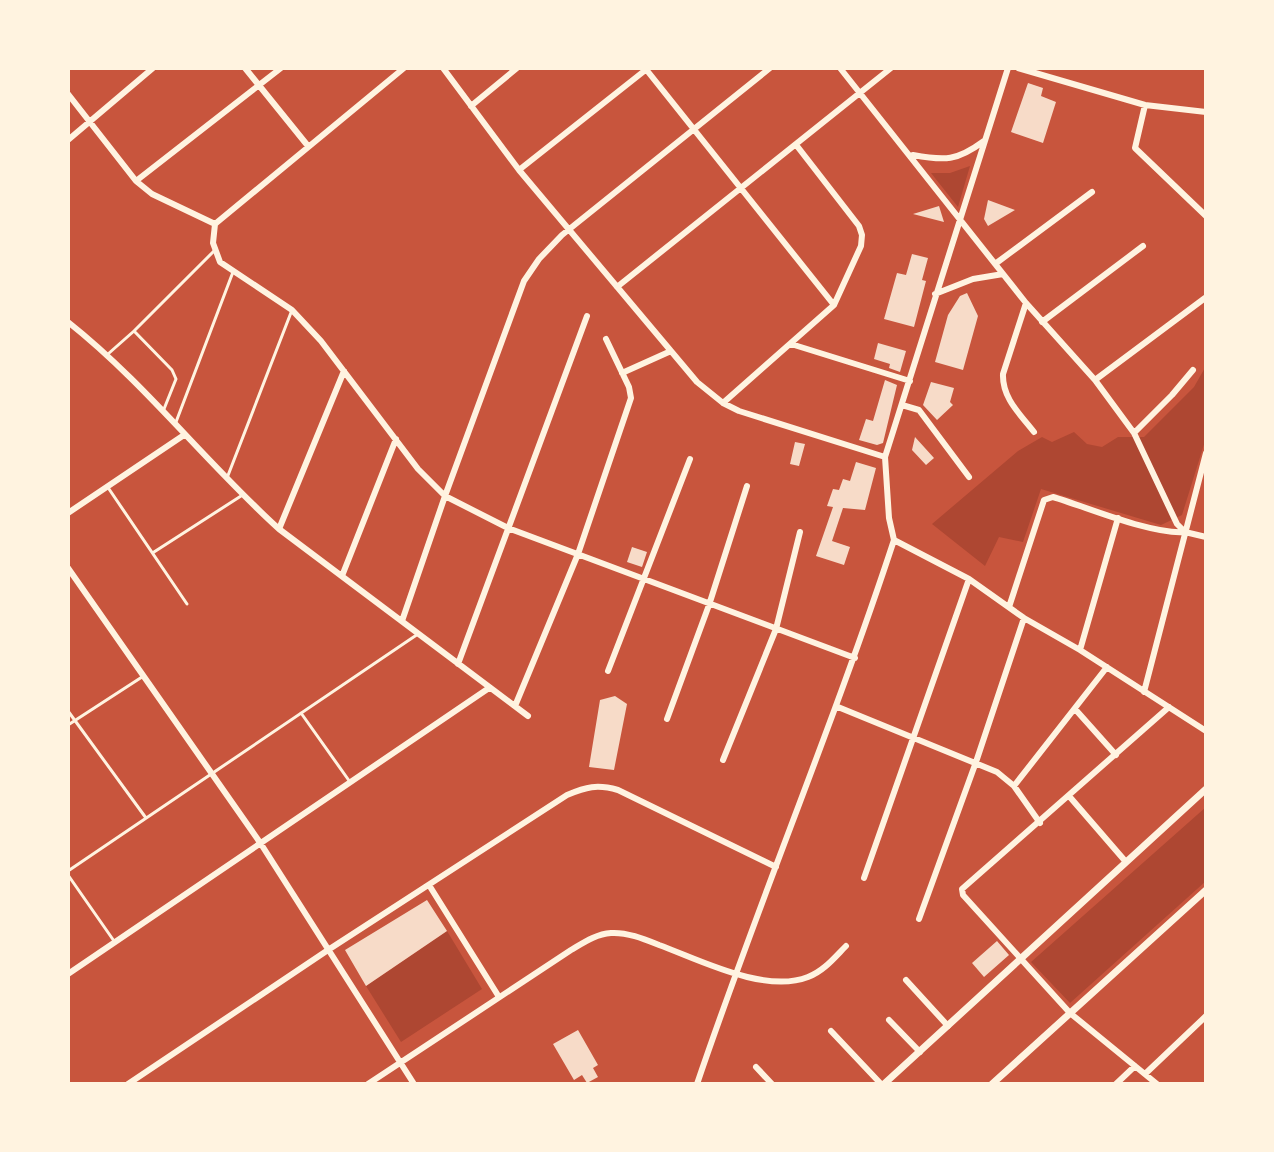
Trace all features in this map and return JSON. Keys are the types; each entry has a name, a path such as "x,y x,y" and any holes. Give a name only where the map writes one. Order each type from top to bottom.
{"street":[{"path":"68,140 153,68"},
{"path":"245,68 308,146"},
{"path":"136,181 281,68"},
{"path":"404,68 215,224 213,243 220,262 292,310 344,371 418,469 445,496 508,528 855,658"},
{"path":"443,68 519,170 697,382 723,403 739,411 885,457"},
{"path":"471,106 517,68"},
{"path":"402,621 524,281 544,253 568,230 770,68"},
{"path":"840,68 1026,303 1095,380 1134,433 1171,517 1185,532"},
{"path":"617,287 891,68"},
{"path":"697,1084 735,973 838,707 894,540 889,518 885,457 1008,68"},
{"path":"1018,68 1145,105 1206,112"},
{"path":"519,170 647,69 834,305"},
{"path":"68,94 136,181 152,194 215,224"},
{"path":"1145,105 1135,148 1206,216"},
{"path":"911,155 952,159 966,154 984,141"},
{"path":"723,403 834,305 861,246 859,226 797,146"},
{"path":"995,264 1092,192"},
{"path":"1042,322 1143,246"},
{"path":"935,294 973,279 1003,274"},
{"path":"1095,380 1205,298"},
{"path":"1026,303 1003,374 1003,385 1006,395 1034,432"},
{"path":"458,664 587,316"},
{"path":"68,322 108,354 226,479 279,529 528,716"},
{"path":"515,706 578,554 631,398 606,339"},
{"path":"791,344 910,381"},
{"path":"622,373 671,351"},
{"path":"1134,433 1193,370"},
{"path":"279,529 344,371"},
{"path":"902,405 919,410 969,477"},
{"path":"68,513 184,435"},
{"path":"342,576 396,439"},
{"path":"1144,692 1206,453"},
{"path":"608,671 690,459"},
{"path":"667,719 709,605 747,486"},
{"path":"1009,607 1044,500 1053,497 1118,518 1206,537"},
{"path":"1080,650 1118,518"},
{"path":"723,760 776,629 800,532"},
{"path":"894,540 969,579 1024,618 1206,731"},
{"path":"68,568 261,844 414,1084"},
{"path":"864,878 969,579"},
{"path":"919,919 1024,618"},
{"path":"1014,786 1107,667"},
{"path":"68,974 489,688"},
{"path":"838,707 997,772 1014,786 1040,823"},
{"path":"1157,1084 1070,1013 963,895 965,884 1040,823 1169,707"},
{"path":"1075,709 1116,755"},
{"path":"128,1084 567,795 588,786 618,790 776,867"},
{"path":"831,1031 883,1084 1206,789"},
{"path":"1069,796 1126,862"},
{"path":"429,885 499,997"},
{"path":"992,1084 1206,890"},
{"path":"368,1084 571,950 609,933 643,939 735,973 772,983 809,977 823,969 846,946"},
{"path":"906,980 948,1026"},
{"path":"1145,1074 1206,1016"},
{"path":"889,1020 920,1052"},
{"path":"1116,1084 1135,1066"},
{"path":"756,1067 772,1084"}],"lane":[{"path":"108,354 215,250"},
{"path":"175,425 233,272"},
{"path":"226,479 292,310"},
{"path":"134,331 172,370 176,379 163,412"},
{"path":"107,486 187,604"},
{"path":"154,552 242,495"},
{"path":"114,941 68,873 418,634"},
{"path":"68,725 142,677"},
{"path":"68,711 146,819"},
{"path":"301,713 351,783"}],"shaded area":[{"path":"970,166 958,207 931,173 950,173"},
{"path":"1206,366 1206,438 1182,515 1161,525 1041,489 1023,542 999,537 985,566 932,524 1018,451 1042,437 1052,442 1074,432 1087,444 1102,447 1118,437 1144,437 1194,387"},
{"path":"1206,807 1206,881 1070,1003 1031,962"},
{"path":"447,931 482,989 401,1042 366,986"}],"building":[{"path":"1028,83 1043,88 1041,96 1056,102 1043,143 1011,132"},
{"path":"988,200 1015,210 988,226 984,219"},
{"path":"939,206 944,222 913,214"},
{"path":"912,254 928,258 922,280 926,281 914,327 884,319 897,273 906,275"},
{"path":"967,293 978,316 963,370 935,362 948,315 960,296"},
{"path":"878,343 906,351 900,372 889,368 890,364 874,359"},
{"path":"885,380 897,385 883,443 877,445 859,440 866,419 873,421"},
{"path":"931,382 954,388 950,402 953,405 937,420 923,405"},
{"path":"915,437 934,458 926,465 912,450"},
{"path":"795,442 805,444 799,466 790,464"},
{"path":"856,462 876,468 865,510 843,508 832,541 850,547 844,565 816,556 833,507 827,506 833,489 839,490 843,479 850,481"},
{"path":"632,547 647,552 642,567 627,562"},
{"path":"615,696 627,704 614,770 589,767 600,700"},
{"path":"427,900 447,931 366,986 345,950"},
{"path":"997,941 1009,955 984,977 972,963"},
{"path":"578,1030 598,1065 593,1068 598,1077 587,1083 582,1075 574,1080 553,1044"}]}
